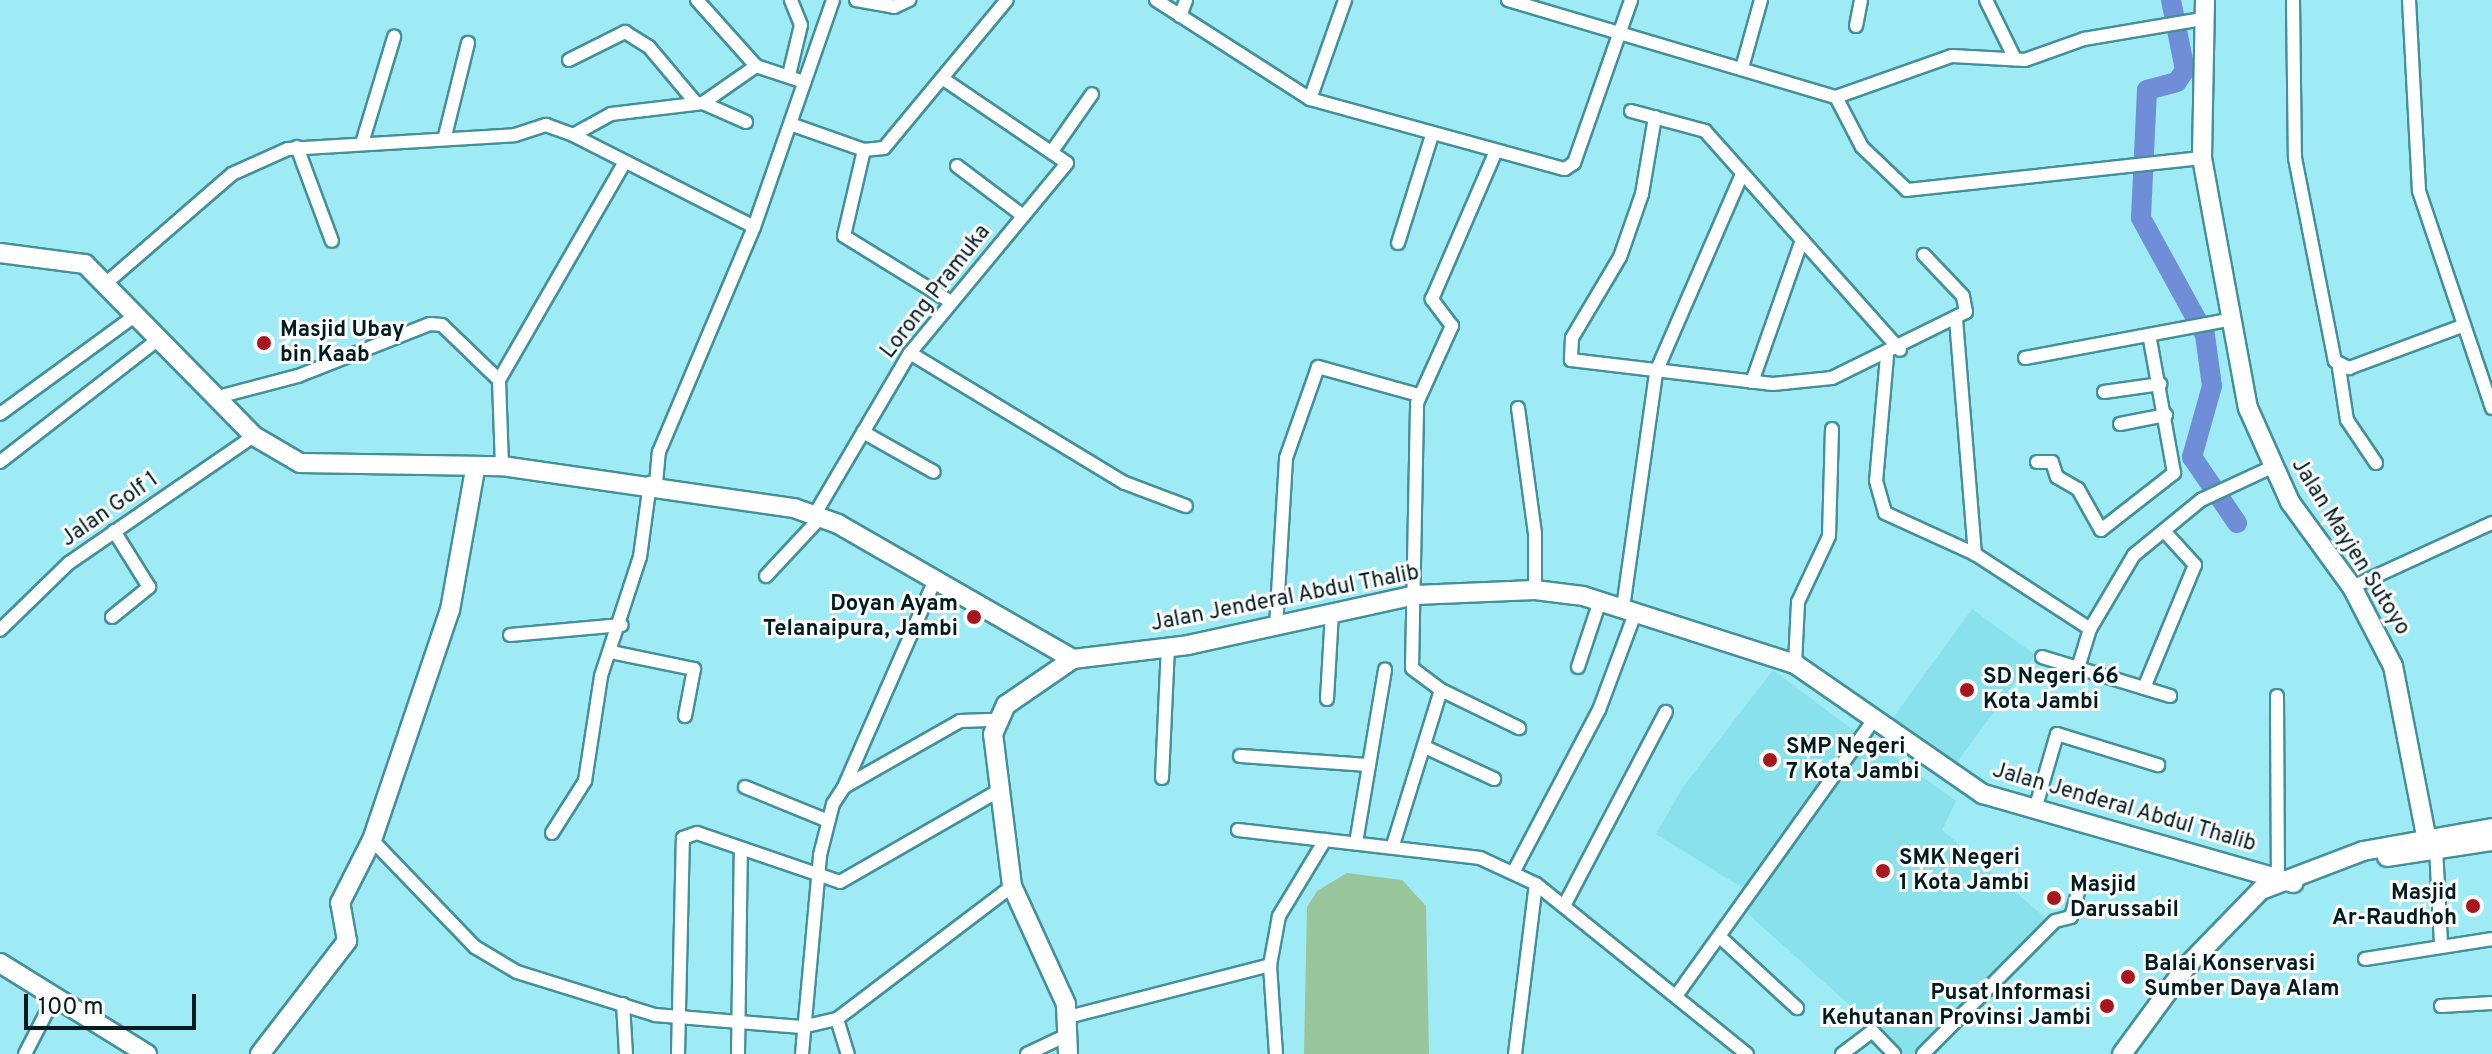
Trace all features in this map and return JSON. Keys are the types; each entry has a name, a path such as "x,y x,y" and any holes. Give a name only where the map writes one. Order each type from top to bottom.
{"street":[{"path":"697,0 756,66 804,82"},
{"path":"789,75 801,25 791,0"},
{"path":"552,833 585,781 611,652 622,625 653,483 670,424 754,227 793,125 804,82 833,0"},
{"path":"856,0 894,7 909,0"},
{"path":"793,125 864,150 892,141 1007,0"},
{"path":"1156,0 1310,99 1432,135 1571,167 1631,0"},
{"path":"1180,16 1186,0"},
{"path":"1310,99 1345,0"},
{"path":"1508,0 1836,97 1952,56 2015,59 2177,20 2204,9"},
{"path":"1742,68 1761,0"},
{"path":"1856,26 1861,0"},
{"path":"1986,0 2015,59"},
{"path":"2293,0 2295,158 2347,420 2376,463"},
{"path":"2409,0 2415,165 2462,326 2492,408"},
{"name":"Jalan Mayjen Sutoyo","path":"2204,9 2202,158 2221,321 2248,408 2272,467 2352,587 2402,694 2431,842"},
{"path":"569,60 625,32 649,47 699,103 746,122"},
{"path":"363,140 394,37"},
{"path":"445,136 468,43"},
{"path":"573,135 611,114 699,103 756,66"},
{"path":"942,78 1053,150 1092,94"},
{"path":"1836,97 1862,147 1907,190 2202,158"},
{"path":"1631,111 1705,131 1900,350"},
{"path":"1655,117 1642,194 1620,257 1567,355 1579,364 1752,382 1832,378 1900,350 1956,319 1967,304 1924,255"},
{"path":"104,285 232,174 297,147 363,140 515,135 546,125 573,135 623,165 754,227"},
{"path":"1398,243 1432,135"},
{"path":"297,147 332,241"},
{"path":"864,150 844,236 951,302"},
{"name":"Lorong Pramuka","path":"766,576 818,515 910,353 1066,165 1053,150"},
{"path":"1496,151 1435,289 1432,304 1452,332 1418,395 1412,668 1441,690 1519,728"},
{"path":"502,466 499,380 623,165"},
{"path":"957,166 1022,215"},
{"path":"1514,871 1579,752 1629,610 1656,372 1742,174"},
{"path":"1752,382 1802,240"},
{"path":"0,253 22,260 68,257 104,285 156,341 254,436 312,464 475,470 502,466 653,483 818,515 1073,659 997,720 960,721 844,787"},
{"path":"0,414 133,317"},
{"path":"1956,319 1975,554"},
{"path":"2025,358 2150,339 2221,321"},
{"path":"213,398 298,376 430,324 442,325 499,380"},
{"path":"2339,368 2462,326"},
{"path":"2037,462 2054,464 2057,477 2078,489 2103,530 2174,473 2150,339"},
{"path":"0,462 156,341"},
{"path":"910,353 1125,483 1186,506"},
{"path":"1887,356 1878,499 1894,521 1975,554 2090,629"},
{"path":"1276,627 1286,458 1292,424 1318,367 1418,395"},
{"path":"2104,392 2160,384"},
{"path":"1518,408 1535,533 1535,590"},
{"path":"2120,424 2166,415"},
{"path":"1795,664 1798,602 1829,536 1832,429"},
{"path":"863,432 934,472"},
{"name":"Jalan Golf 1","path":"0,630 47,581 114,531 254,436"},
{"path":"2078,668 2090,629 2117,577 2201,500 2223,486 2272,467"},
{"path":"260,1054 347,941 340,903 372,840 450,610 475,470"},
{"path":"2352,587 2492,523"},
{"path":"112,617 149,587 114,531"},
{"path":"2144,688 2195,565 2164,531"},
{"path":"802,1054 802,1027 826,820 844,787 935,580"},
{"name":"Jalan Jenderal Abdul Thalib","path":"1073,659 1168,648 1415,595 1535,590 1600,601 1795,664 1875,718 1963,785 2285,878"},
{"path":"1578,667 1600,601"},
{"path":"1327,699 1332,611"},
{"path":"510,635 622,625"},
{"path":"1162,778 1168,648"},
{"path":"611,652 694,669 685,716"},
{"path":"2042,657 2170,696"},
{"path":"1356,843 1385,669"},
{"path":"1393,845 1427,748 1441,690"},
{"path":"2133,1054 2232,929 2285,878 2277,696"},
{"path":"1565,904 1666,712"},
{"path":"1676,996 1875,718"},
{"path":"997,720 998,791 1012,886 1068,1035"},
{"path":"2036,806 2057,734 2158,765"},
{"path":"1427,748 1494,779"},
{"path":"1240,756 1369,765"},
{"path":"745,787 826,820"},
{"path":"678,1054 679,843 697,833 818,875 851,877 998,791"},
{"path":"2122,1054 2219,929 2285,878 2492,828"},
{"path":"1238,830 1393,845 1514,871 1565,904 1747,1054"},
{"path":"372,840 475,947 517,972 678,1018 802,1027 837,1019 1012,886"},
{"path":"1276,1054 1270,965 1279,916 1325,840"},
{"path":"2431,842 2492,841"},
{"path":"2431,842 2441,944"},
{"path":"738,1054 741,849"},
{"path":"1515,1054 1536,884"},
{"path":"1923,1054 2055,921 2071,917 2078,893"},
{"path":"1720,937 1797,1008"},
{"path":"2365,959 2441,944 2492,939"},
{"path":"0,963 147,1054"},
{"path":"1027,1054 1068,1035 1270,965"},
{"path":"25,1054 55,996"},
{"path":"2441,1006 2492,1003"},
{"path":"623,1004 626,1054"},
{"path":"837,1019 848,1054"},
{"path":"1842,1054 1872,1031 1894,1054"}],"shaded area":[{"name":"SD Negeri 66 Kota Jambi","path":"1972,609 2035,655 1956,764 1893,718"},
{"name":"SMP Negeri 7 Kota Jambi","path":"1773,670 1857,733 1746,890 1656,834 1683,787"},
{"name":"SMK Negeri 1 Kota Jambi","path":"1867,737 1956,801 1942,830 2048,920 1931,1054 1904,1054 1747,913"}],"green space":[{"path":"1347,873 1402,880 1426,906 1429,1054 1304,1054 1307,907 1317,891"}],"waterway":[{"path":"2171,0 2185,70 2177,82 2147,90 2141,218 2205,335 2212,386 2192,457 2237,523"}],"place":[{"name":"Masjid Ubay bin Kaab","path":"264,343"},
{"name":"Doyan Ayam Telanaipura, Jambi","path":"974,617"},
{"name":"SD Negeri 66 Kota Jambi","path":"1967,690"},
{"name":"SMP Negeri 7 Kota Jambi","path":"1770,760"},
{"name":"SMK Negeri 1 Kota Jambi","path":"1883,871"},
{"name":"Masjid Darussabil","path":"2054,898"},
{"name":"Masjid Ar-Raudhoh","path":"2473,906"},
{"name":"Balai Konservasi Sumber Daya Alam","path":"2128,977"},
{"name":"Pusat Informasi Kehutanan Provinsi Jambi","path":"2107,1006"}]}
